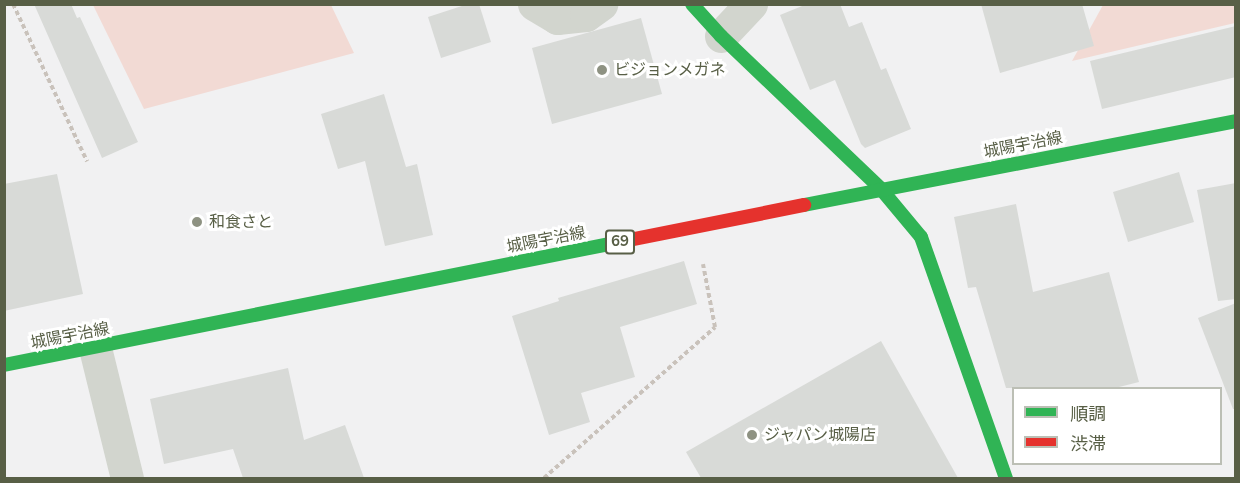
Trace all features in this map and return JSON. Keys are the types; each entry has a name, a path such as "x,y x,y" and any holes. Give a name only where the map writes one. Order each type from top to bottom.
{"main road":[{"path":"693,4 721,36 881,189 921,237 1006,478"},
{"name":"城陽宇治線","path":"4,365 881,189 1236,122"}],"street":[{"path":"534,4 557,18 586,15 601,4"},
{"path":"721,36 751,4"},
{"path":"95,348 127,478"}],"path":[{"path":"13,4 87,161"},
{"path":"544,478 715,327 696,226"}],"shaded area":[{"path":"93,5 331,5 354,53 144,109"},
{"path":"1103,5 1235,5 1235,23 1072,61"}],"building":[{"path":"34,4 71,4 77,18 80,17 138,142 102,158"},
{"path":"468,4 479,4 491,42 441,58 428,17"},
{"path":"807,4 840,4 849,27 862,22 881,70 886,68 911,129 865,148 861,144 835,80 810,90 780,15"},
{"path":"981,4 1082,4 1094,46 1000,73"},
{"path":"641,18 662,94 552,124 532,48"},
{"path":"1236,26 1236,77 1102,109 1090,61"},
{"path":"384,94 406,167 417,164 433,235 385,246 365,161 338,169 321,114"},
{"path":"1179,172 1194,222 1128,242 1113,192"},
{"path":"57,174 83,294 4,311 4,184"},
{"path":"1236,183 1236,299 1218,301 1197,190"},
{"path":"1016,204 1033,292 1109,272 1139,382 1119,387 1006,388 976,287 968,288 954,217"},
{"path":"684,261 697,304 620,327 635,377 581,393 590,422 549,435 512,316 559,301 558,298"},
{"path":"1236,303 1236,409 1233,409 1198,318"},
{"path":"881,341 958,478 701,478 686,452"},
{"path":"288,368 304,440 345,425 364,478 243,478 233,449 164,464 150,399"}],"traffic: fast":[{"path":"692,4 721,36 881,189 921,237 1006,478"},
{"path":"804,205 1236,121"},
{"path":"4,365 614,243"}],"traffic: jam":[{"path":"614,243 804,205"}],"place":[{"name":"ビジョンメガネ","path":"602,70"},
{"name":"和食さと","path":"197,222"},
{"name":"ジャパン城陽店","path":"752,435"}]}
